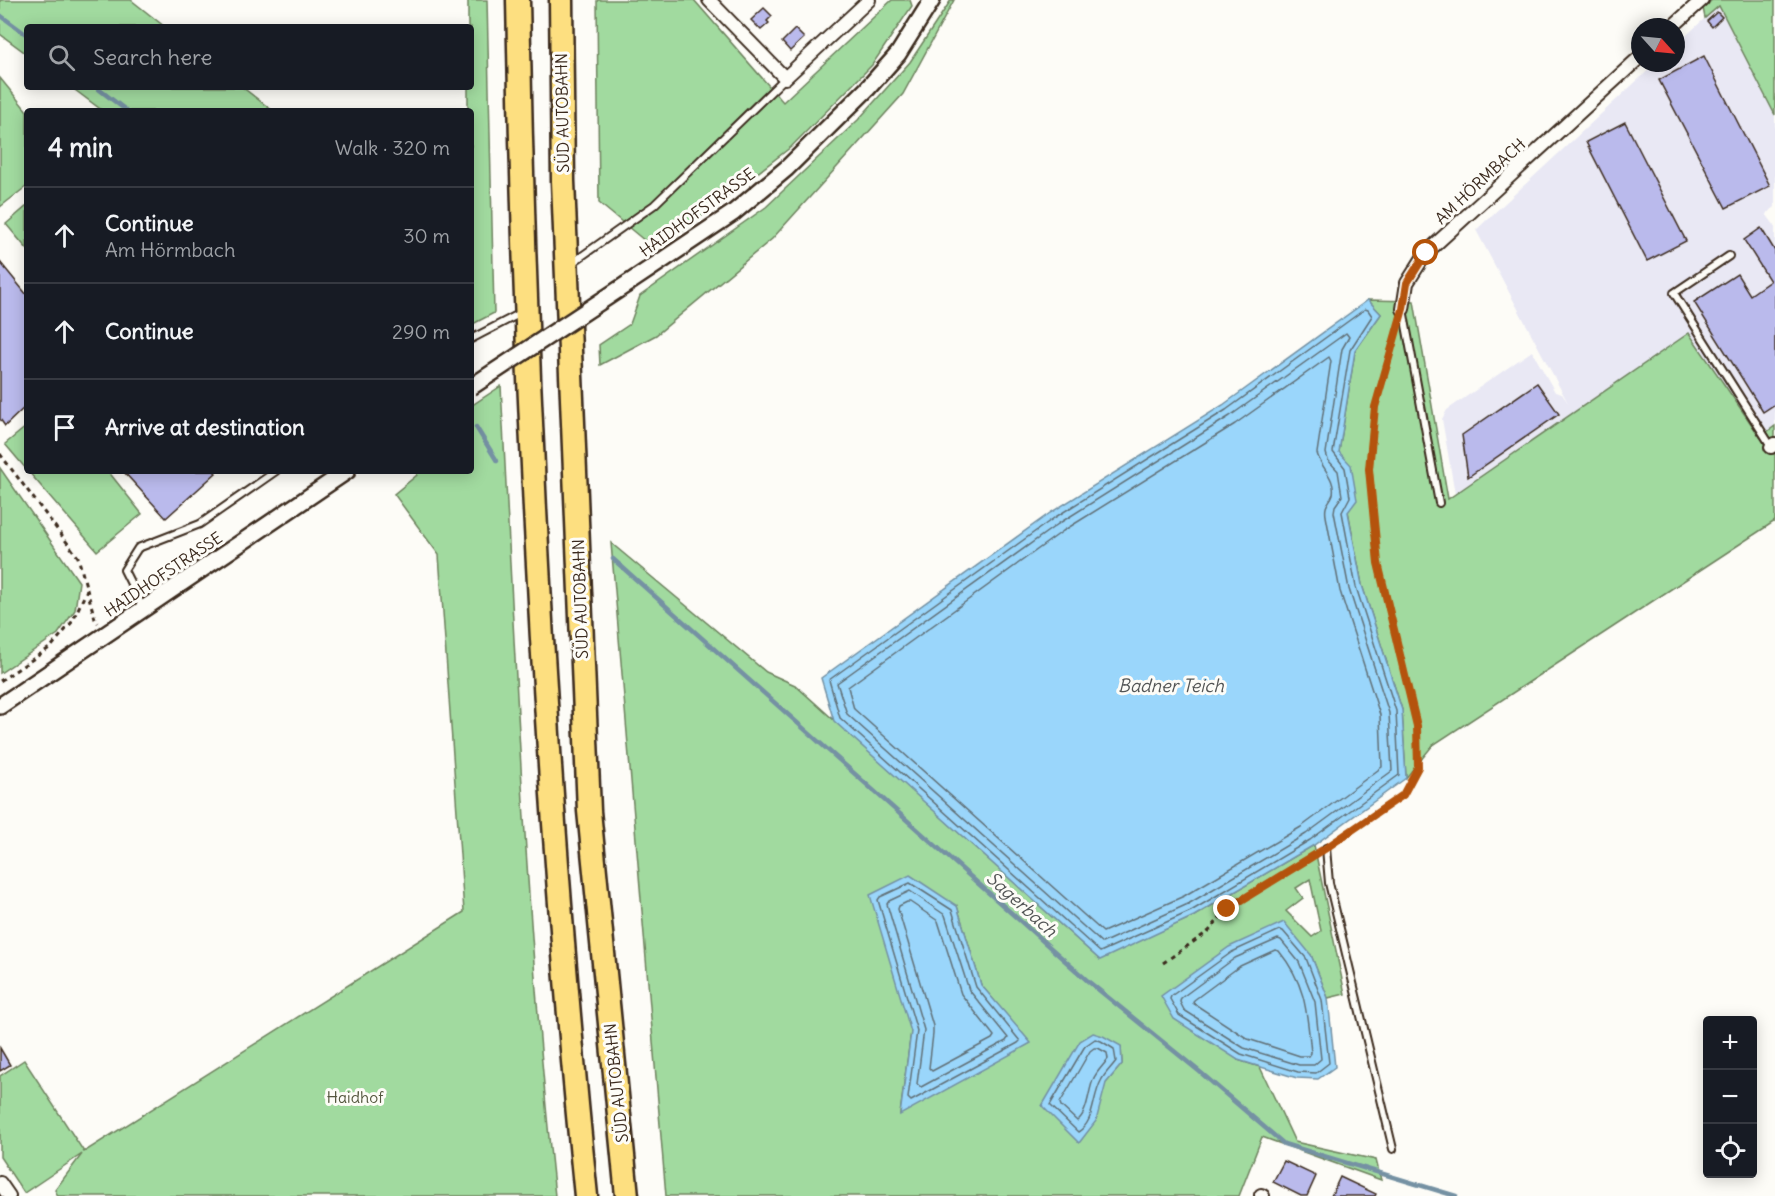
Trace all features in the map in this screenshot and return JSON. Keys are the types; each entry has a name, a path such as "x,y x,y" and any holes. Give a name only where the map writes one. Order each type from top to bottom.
{"highway":[{"path":"518,0 526,310 545,698 574,1090 585,1196"},
{"name":"SÜD AUTOBAHN","path":"561,0 563,182 589,811 627,1196"}],"street":[{"path":"709,0 785,78 869,0"},
{"name":"HAIDHOFSTRASSE","path":"474,385 733,213 787,168 898,54 932,0"},
{"path":"1682,18 1702,0"},
{"name":"AM HÖRMBACH","path":"1403,309 1407,283 1426,253 1631,65"},
{"name":"HAIDHOFSTRASSE","path":"0,705 343,474"},
{"path":"0,1183 9,1196"}],"lane":[{"path":"566,267 654,205 785,78"},
{"path":"1729,256 1674,293 1773,446"},
{"name":"AM HÖRMBACH","path":"1403,309 1439,503"},
{"path":"474,337 526,310"},
{"path":"143,609 124,570 138,548 200,524 272,474"},
{"path":"1326,848 1329,883 1393,1149"}],"path":[{"path":"1163,963 1209,931 1227,909 1326,848 1403,795 1418,767 1417,726 1378,563 1369,469 1375,407 1403,309"},
{"path":"0,454 78,557 95,619 105,635"},
{"path":"0,681 51,647 72,622 87,590"}],"shaded area":[{"path":"1719,5 1775,115 1775,207 1766,214 1775,226 1775,426 1760,438 1689,333 1455,494 1442,419 1447,410 1532,351 1555,392 1562,394 1568,403 1476,230 1646,72 1685,72 1685,37"}],"green space":[{"path":"0,0 131,0 161,24 24,24 24,52 0,34"},
{"path":"468,0 487,0 494,313 474,323 474,108 468,108 468,90 474,90 474,24 468,24"},
{"path":"597,0 694,0 783,102 892,0 910,0 912,6 872,65 791,147 681,232 645,241 599,203"},
{"path":"951,0 954,0 903,94 772,239 656,335 600,365 599,345 630,324 640,296 766,207 858,120 910,62"},
{"path":"1712,0 1775,0 1775,115 1719,6 1705,18 1703,8"},
{"path":"0,78 25,108 24,188 0,207"},
{"path":"75,90 246,90 269,108 99,108"},
{"path":"24,209 24,245 6,224"},
{"path":"1368,300 1414,301 1448,499 1689,333 1760,437 1775,426 1775,521 1433,745 1406,778 1402,710 1362,585 1339,452 1355,351 1381,314"},
{"name":"Haidhof","path":"501,386 529,893 555,1196 58,1196 55,1190 82,1154 24,1193 0,1157 0,1076 24,1060 84,1152 464,912 439,555 394,494 417,474 474,474 474,404"},
{"path":"24,428 24,466 5,444"},
{"path":"0,468 79,582 75,610 58,634 0,673"},
{"path":"31,474 110,474 142,514 97,551"},
{"path":"611,543 766,672 795,685 1099,959 1194,916 1314,845 1345,994 1328,998 1311,955 1238,1060 1260,1067 1295,1142 1376,1160 1381,1180 1262,1137 1239,1196 666,1196","holes":["1310,879 1321,931 1312,937 1286,911 1303,898 1296,888","957,906 981,985 1030,1043 900,1114 911,1032","1121,1046 1122,1064 1106,1083"]}],"water":[{"name":"Badner Teich","path":"1368,300 1381,314 1355,351 1339,452 1351,465 1357,500 1348,512 1362,585 1402,710 1406,778 1314,845 1194,916 1100,960 834,721 821,678 1050,513 1223,405"},
{"path":"910,875 957,906 981,985 1031,1043 900,1115 911,1032 870,895"},
{"path":"1284,922 1311,955 1328,998 1335,1067 1318,1079 1297,1078 1238,1060 1174,1019 1161,996 1229,947"},
{"path":"1093,1033 1121,1046 1122,1064 1106,1083 1096,1121 1079,1143 1042,1106 1080,1041"}],"building":[{"path":"764,8 772,16 767,21 769,23 761,30 751,20"},
{"path":"1717,12 1722,17 1712,27 1707,21"},
{"path":"795,29 804,38 790,51 782,42"},
{"path":"1704,56 1770,186 1726,208 1659,80 1674,72 1685,72 1685,66"},
{"path":"1625,122 1686,241 1647,261 1586,142"},
{"path":"1761,228 1775,251 1775,404 1763,412 1694,302 1737,274 1750,295 1770,281 1744,240"},
{"path":"0,262 24,291 24,408 5,426 0,419"},
{"path":"1537,383 1559,414 1468,477 1462,435"},
{"path":"126,474 215,474 166,518"},
{"path":"0,1048 10,1065 0,1071"},
{"path":"1284,1161 1316,1176 1307,1196 1301,1196 1273,1182"},
{"path":"1340,1177 1376,1194 1375,1196 1331,1196"}],"waterway":[{"name":"Sagerbach","path":"0,15 24,33"},
{"name":"Sagerbach","path":"100,90 123,108"},
{"name":"Sagerbach","path":"476,427 497,461"},
{"name":"Sagerbach","path":"613,559 1089,982 1284,1144 1456,1196"}],"route":[{"path":"1227,909 1326,848 1403,795 1418,767 1417,726 1378,563 1369,469 1375,407 1403,309 1407,283 1426,253"}]}
